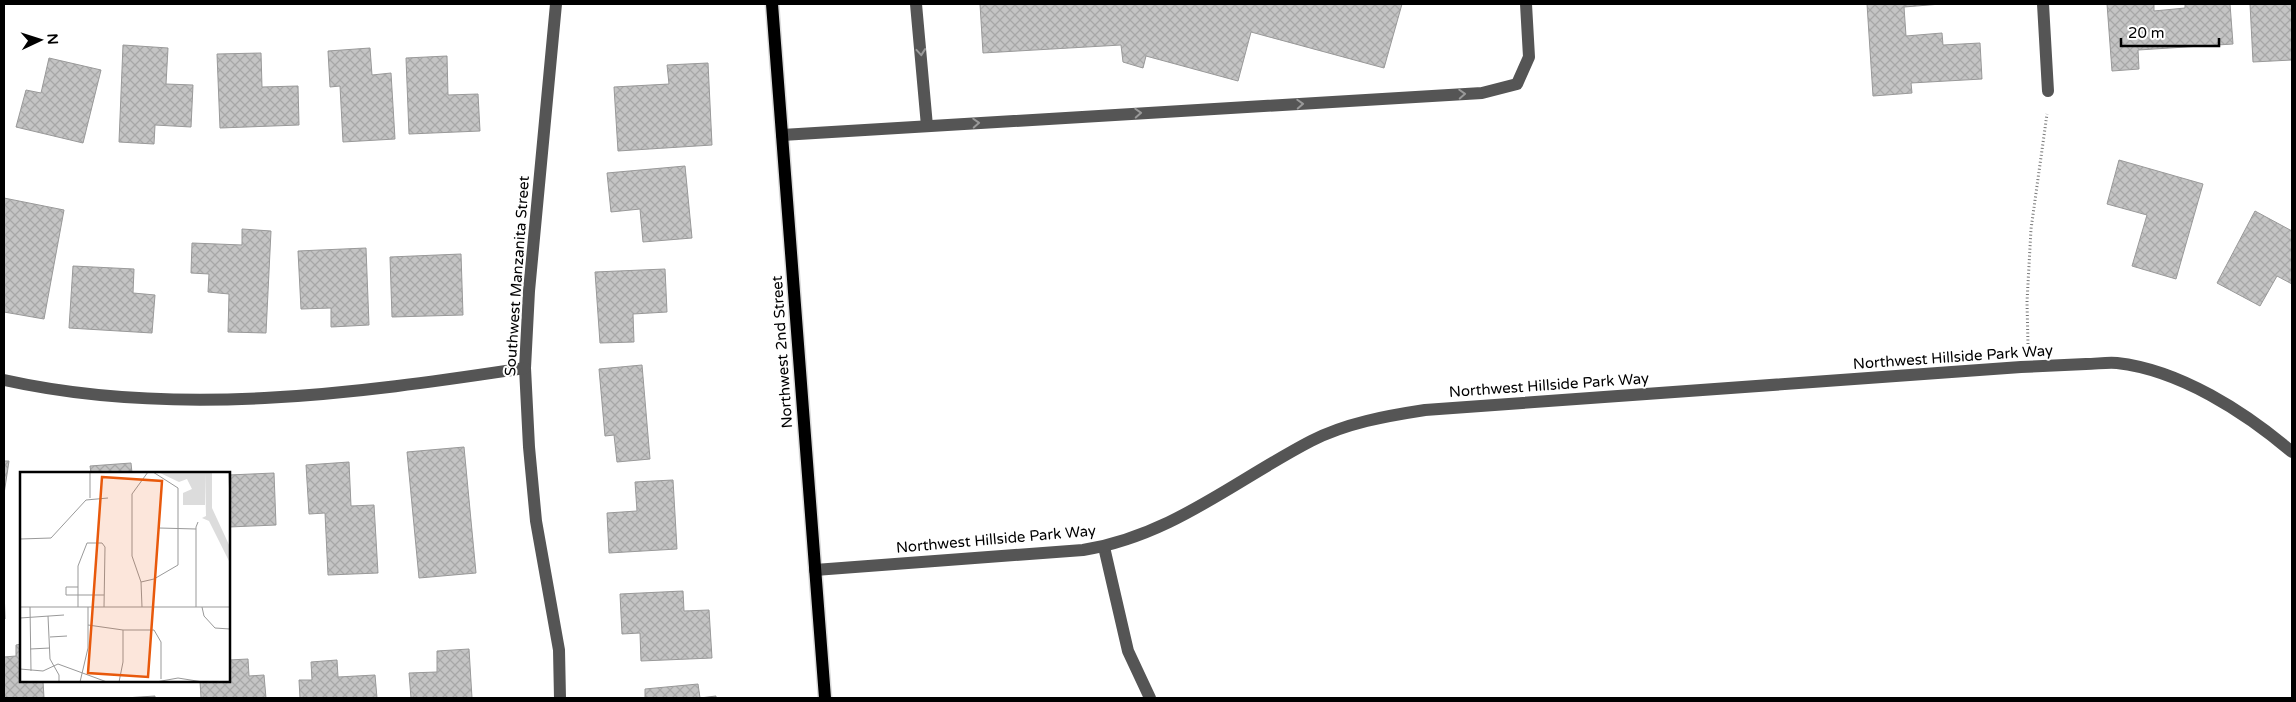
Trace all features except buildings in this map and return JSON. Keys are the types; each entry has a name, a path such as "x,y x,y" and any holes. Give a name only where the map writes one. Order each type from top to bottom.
{"main road":[{"name":"Northwest 2nd Street","path":"772,4 824,698"}],"street":[{"name":"Southwest Manzanita Street","path":"556,4 529,291 525,368 529,447 536,522 559,650 560,698"},
{"path":"916,4 927,126"},
{"path":"782,135 1482,93 1516,84 1529,57 1526,4"},
{"path":"2043,4 2048,91"},
{"name":"Northwest Hillside Park Way","path":"815,570 1104,547 1142,536 1205,505 1312,440 1358,422 1393,414 1434,409 2115,363 2147,368 2172,376 2223,404 2269,433 2292,452"},
{"path":"4,380 44,389 162,399 285,398 396,387 525,368"},
{"path":"1104,547 1128,652 1150,698"}],"path":[{"path":"2021,368 2029,343 2027,302 2031,229 2048,110 2048,91"}]}
